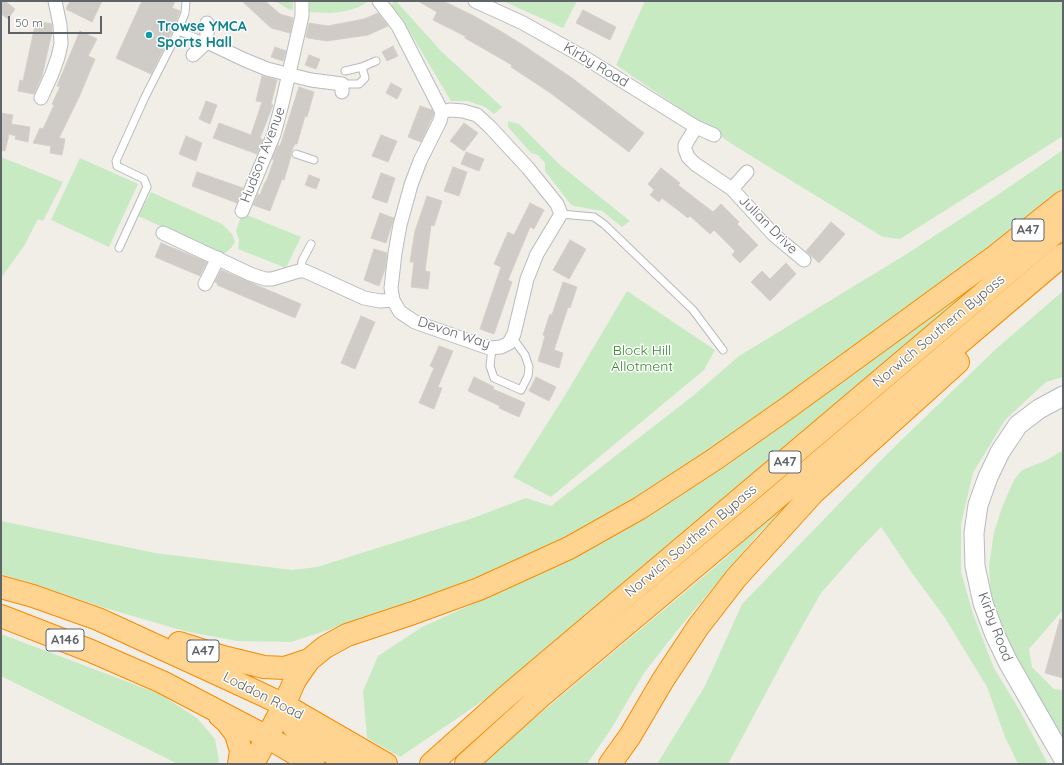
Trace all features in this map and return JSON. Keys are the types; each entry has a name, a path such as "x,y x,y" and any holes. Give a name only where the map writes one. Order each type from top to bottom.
{"highway":[{"name":"A47","path":"253,764 284,705 295,680 309,660 325,647 347,635 479,589 569,548 640,508 786,410 992,258 1063,202"},
{"name":"Norwich Southern Bypass","path":"431,764 506,697 1063,226"},
{"name":"Norwich Southern Bypass","path":"466,764 541,696 1063,255"},
{"path":"610,764 630,736 663,680 698,627 736,578 814,492 960,361 1063,265"},
{"name":"Loddon Road","path":"1,587 98,619 284,705 386,764"},
{"name":"A146","path":"1,616 129,666 267,737 312,764"},
{"name":"A47","path":"98,619 223,657 264,667 285,668 309,660"},
{"path":"284,705 288,720 298,732 308,740 352,764"},
{"path":"207,706 227,722 236,734 241,751 239,764"},
{"path":"617,764 630,736"}],"street":[{"path":"41,98 52,74 61,44 60,25 55,1"},
{"name":"Hudson Avenue","path":"242,211 260,161 273,144 290,75 302,16 302,1"},
{"path":"163,233 250,274 265,279 272,279 301,270 364,298 380,301 393,300 391,288 400,225 411,185 420,161 440,122 442,112 398,26 379,1"},
{"name":"Kirby Road","path":"475,1 523,23 587,59 696,127 714,135"},
{"path":"194,55 207,42 207,23"},
{"path":"207,42 267,69 342,88"},
{"path":"442,112 450,110 463,111 477,115 528,168 557,204 561,214"},
{"name":"Julian Drive","path":"696,127 685,145 686,154 695,164 732,189 774,235 804,260"},
{"name":"Julian Drive","path":"732,189 747,172"},
{"name":"Devon Way","path":"393,300 400,312 415,322 489,348 500,347 509,343 514,334 527,279 537,254 561,214"},
{"path":"205,284 218,258"},
{"name":"Kirby Road","path":"1063,396 1039,409 1018,425 1000,452 988,477 978,505 974,533 975,566 982,603 1008,662 1063,758"}],"lane":[{"path":"119,248 148,187 144,179 117,166 116,161 186,13 186,1"},
{"path":"178,31 207,42"},
{"path":"345,71 362,67 376,61"},
{"path":"342,88 359,84 365,78 362,67"},
{"path":"296,154 314,160"},
{"path":"561,214 594,217 605,225 693,310 723,350"},
{"path":"301,270 302,261 311,244"},
{"path":"492,348 490,366 494,378 522,390 530,367 525,355 512,337"}],"green space":[{"path":"275,1 293,1 293,10 290,10"},
{"path":"310,1 369,1 359,7 331,13 309,12"},
{"path":"394,1 396,1 441,51 502,107 494,114 485,107 468,101 451,101 401,17 391,6"},
{"path":"503,1 577,1 563,28"},
{"path":"645,1 1063,1 1063,136 900,239 883,237 735,146 616,65"},
{"path":"508,121 519,124 560,165 630,221 622,227 602,211 571,205 545,171 545,163 538,155 531,153 508,127"},
{"path":"1063,150 1063,189 948,281 707,451 632,499 561,539 471,580 405,605 291,642 237,641 184,631 102,607 1,574 1,521 155,553 292,570 317,567 473,518 526,498 551,506 694,395 739,356 905,255 996,196"},
{"path":"1,157 63,182 43,221 38,219 24,246 1,278"},
{"path":"80,158 138,184 109,247 51,220"},
{"path":"151,192 222,224 232,234 235,242 225,253 220,253 138,216"},
{"path":"242,213 301,237 286,268 238,249 239,240 236,231"},
{"path":"997,263 999,265 499,690 400,757 367,738 363,691 378,656 422,627 574,558 644,519 720,470 791,420"},
{"name":"Block Hill Allotment","path":"627,291 715,350 704,370 551,497 513,477 564,397"},
{"path":"1063,291 1063,377 1046,382 1005,420 973,473 961,524 961,572 973,614 994,668 1020,711 1048,764 1018,764 1005,737 987,687 945,618 881,527 821,593 728,764 657,764 705,686 742,604 887,454 997,348"},
{"path":"1063,450 1063,610 1029,649 1032,667 1054,689 1063,690 1063,736 1040,702 1015,657 991,600 989,566 994,532 1003,505 1014,480 1022,470 1047,460"},
{"path":"807,487 759,533 680,627 644,673 611,729 587,764 480,764 728,556 776,511"},
{"path":"1,634 160,694 197,718 215,739 219,761 218,764 178,764 1,676"}],"building":[{"path":"1,1 5,1 15,9 8,19 1,14"},
{"path":"70,1 102,1 92,22 66,9"},
{"name":"Trowse YMCA Sports Hall","path":"142,1 175,1 172,8 180,11 171,34 151,74 116,58"},
{"path":"242,1 265,1 280,14 293,18 290,33 271,28"},
{"path":"418,1 443,1 502,32 572,78 644,133 629,152 549,92 511,67 512,65 465,38 465,36 433,20 437,12"},
{"path":"583,10 616,27 610,40 576,23"},
{"path":"378,13 388,26 368,35 327,41 306,37 309,23 328,26 364,19"},
{"path":"36,21 52,24 52,32 42,76 34,94 18,91 20,80 23,81"},
{"path":"80,31 97,39 88,56 95,59 80,95 59,138 65,139 62,155 50,153 51,146 33,143 40,128 43,129 54,105 52,104 60,87 57,86"},
{"path":"393,46 398,56 387,61 382,52"},
{"path":"275,47 286,51 283,61 271,57"},
{"path":"309,55 320,59 316,69 305,65"},
{"path":"262,76 277,80 271,104 273,105 260,138 263,140 257,154 213,138 219,123 251,135 262,102 256,101"},
{"path":"391,83 402,89 397,99 386,93"},
{"path":"299,87 314,92 297,144 295,144 291,152 284,180 282,179 270,211 253,205 266,182 274,160 272,159 278,145 280,146"},
{"path":"206,101 217,105 210,124 199,119"},
{"path":"420,106 432,110 434,113 421,142 408,137"},
{"path":"1,113 13,115 11,124 30,127 28,142 15,139 16,136 9,134 5,151 1,150"},
{"path":"464,123 478,133 464,151 450,141"},
{"path":"381,135 397,141 388,162 372,156"},
{"path":"186,136 202,143 196,161 179,154"},
{"path":"466,152 484,159 479,171 461,164"},
{"path":"453,167 467,172 459,196 444,191"},
{"path":"661,168 680,183 678,185 713,212 721,204 739,222 737,224 758,245 740,263 732,255 735,251 714,230 710,234 690,216 688,218 662,198 659,202 650,195 654,190 648,184"},
{"path":"197,172 243,188 237,203 192,186"},
{"path":"381,173 395,178 387,203 372,198"},
{"path":"309,175 320,179 316,189 305,185"},
{"path":"427,196 442,201 434,226 431,225 425,271 430,272 428,289 411,287 414,262 410,262 415,231"},
{"path":"530,203 544,210 534,229 530,227 508,280 512,282 494,334 480,329 501,267 494,264 508,232 514,235"},
{"path":"380,213 394,218 386,243 371,238"},
{"path":"831,222 845,234 819,263 806,251"},
{"path":"570,240 586,249 569,279 553,270"},
{"path":"161,243 207,262 200,276 155,257"},
{"path":"374,249 387,253 385,269 379,286 364,280"},
{"path":"786,263 796,274 770,301 751,282 762,271 770,279"},
{"path":"221,270 301,304 295,318 217,285 218,284 215,282"},
{"path":"563,282 577,287 570,308 568,307 554,350 563,353 559,368 538,361 545,336 543,335 550,314 552,315"},
{"path":"361,316 375,322 355,369 341,363"},
{"path":"439,346 453,351 438,387 442,388 434,409 419,403 434,368 430,366"},
{"path":"474,377 494,387 493,389 525,403 519,417 468,391"},
{"path":"536,377 556,387 549,401 529,391"},
{"path":"1060,619 1063,620 1063,678 1045,673"}],"place":[{"name":"Trowse YMCA Sports Hall","path":"149,35"}]}
